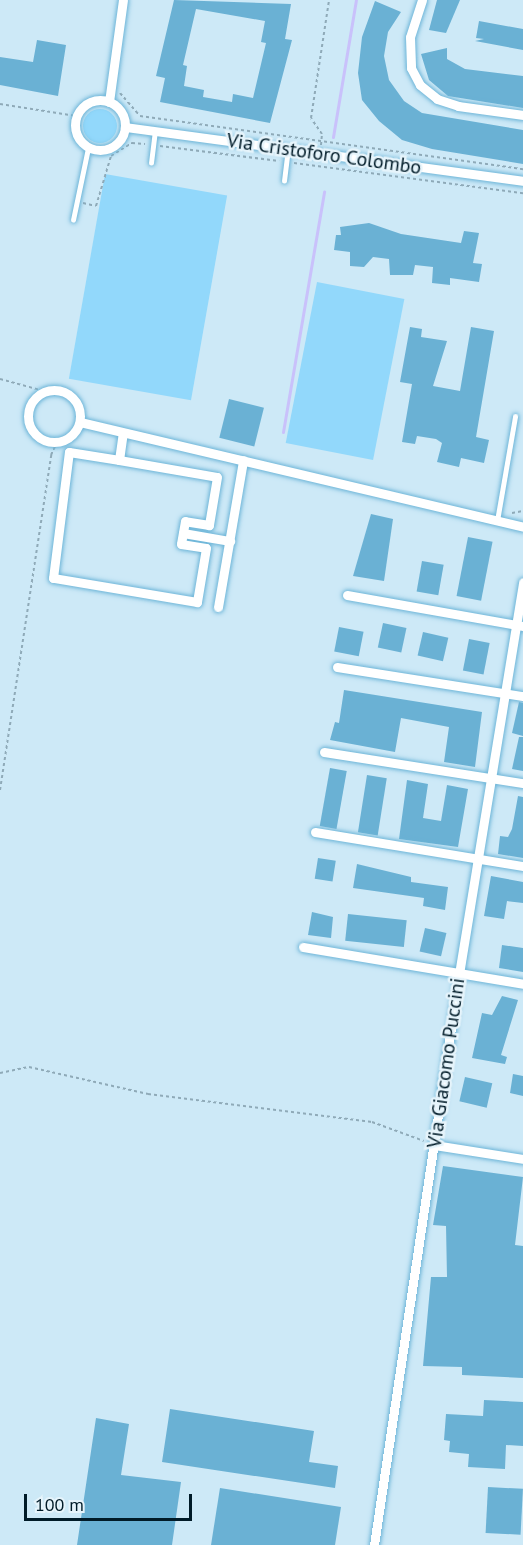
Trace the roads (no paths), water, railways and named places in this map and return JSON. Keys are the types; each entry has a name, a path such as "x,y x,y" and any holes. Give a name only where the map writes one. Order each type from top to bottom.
{"street":[{"path":"109,102 123,0"},
{"path":"422,0 410,38 411,68 420,86 437,99 458,106 523,115"},
{"path":"93,101 109,102 121,112 125,127 113,148 88,148 76,136 76,116 93,101"},
{"name":"Via Cristoforo Colombo","path":"125,127 523,181"},
{"path":"44,391 68,393 79,405 80,422 72,435 57,442 34,433 28,418 32,402 44,391"},
{"path":"80,422 523,526"},
{"path":"119,460 123,433"},
{"path":"69,452 119,460 217,477 210,525 185,521 181,544 206,548 197,602 53,578 69,452"},
{"path":"218,607 243,460"},
{"path":"183,533 230,541"},
{"name":"Via Giacomo Puccini","path":"374,1545 459,974 480,860 506,694 520,625 523,582"},
{"path":"347,595 520,625"},
{"path":"337,667 523,696"},
{"path":"324,752 523,783"},
{"path":"315,832 523,866"},
{"path":"303,947 523,984"},
{"path":"434,1145 523,1159"}],"lane":[{"path":"151,163 155,132"},
{"path":"73,220 88,148"},
{"path":"284,181 288,150"},
{"path":"498,521 515,417"}],"waterway":[{"path":"333,137 356,0"},
{"path":"283,432 324,191"}]}
